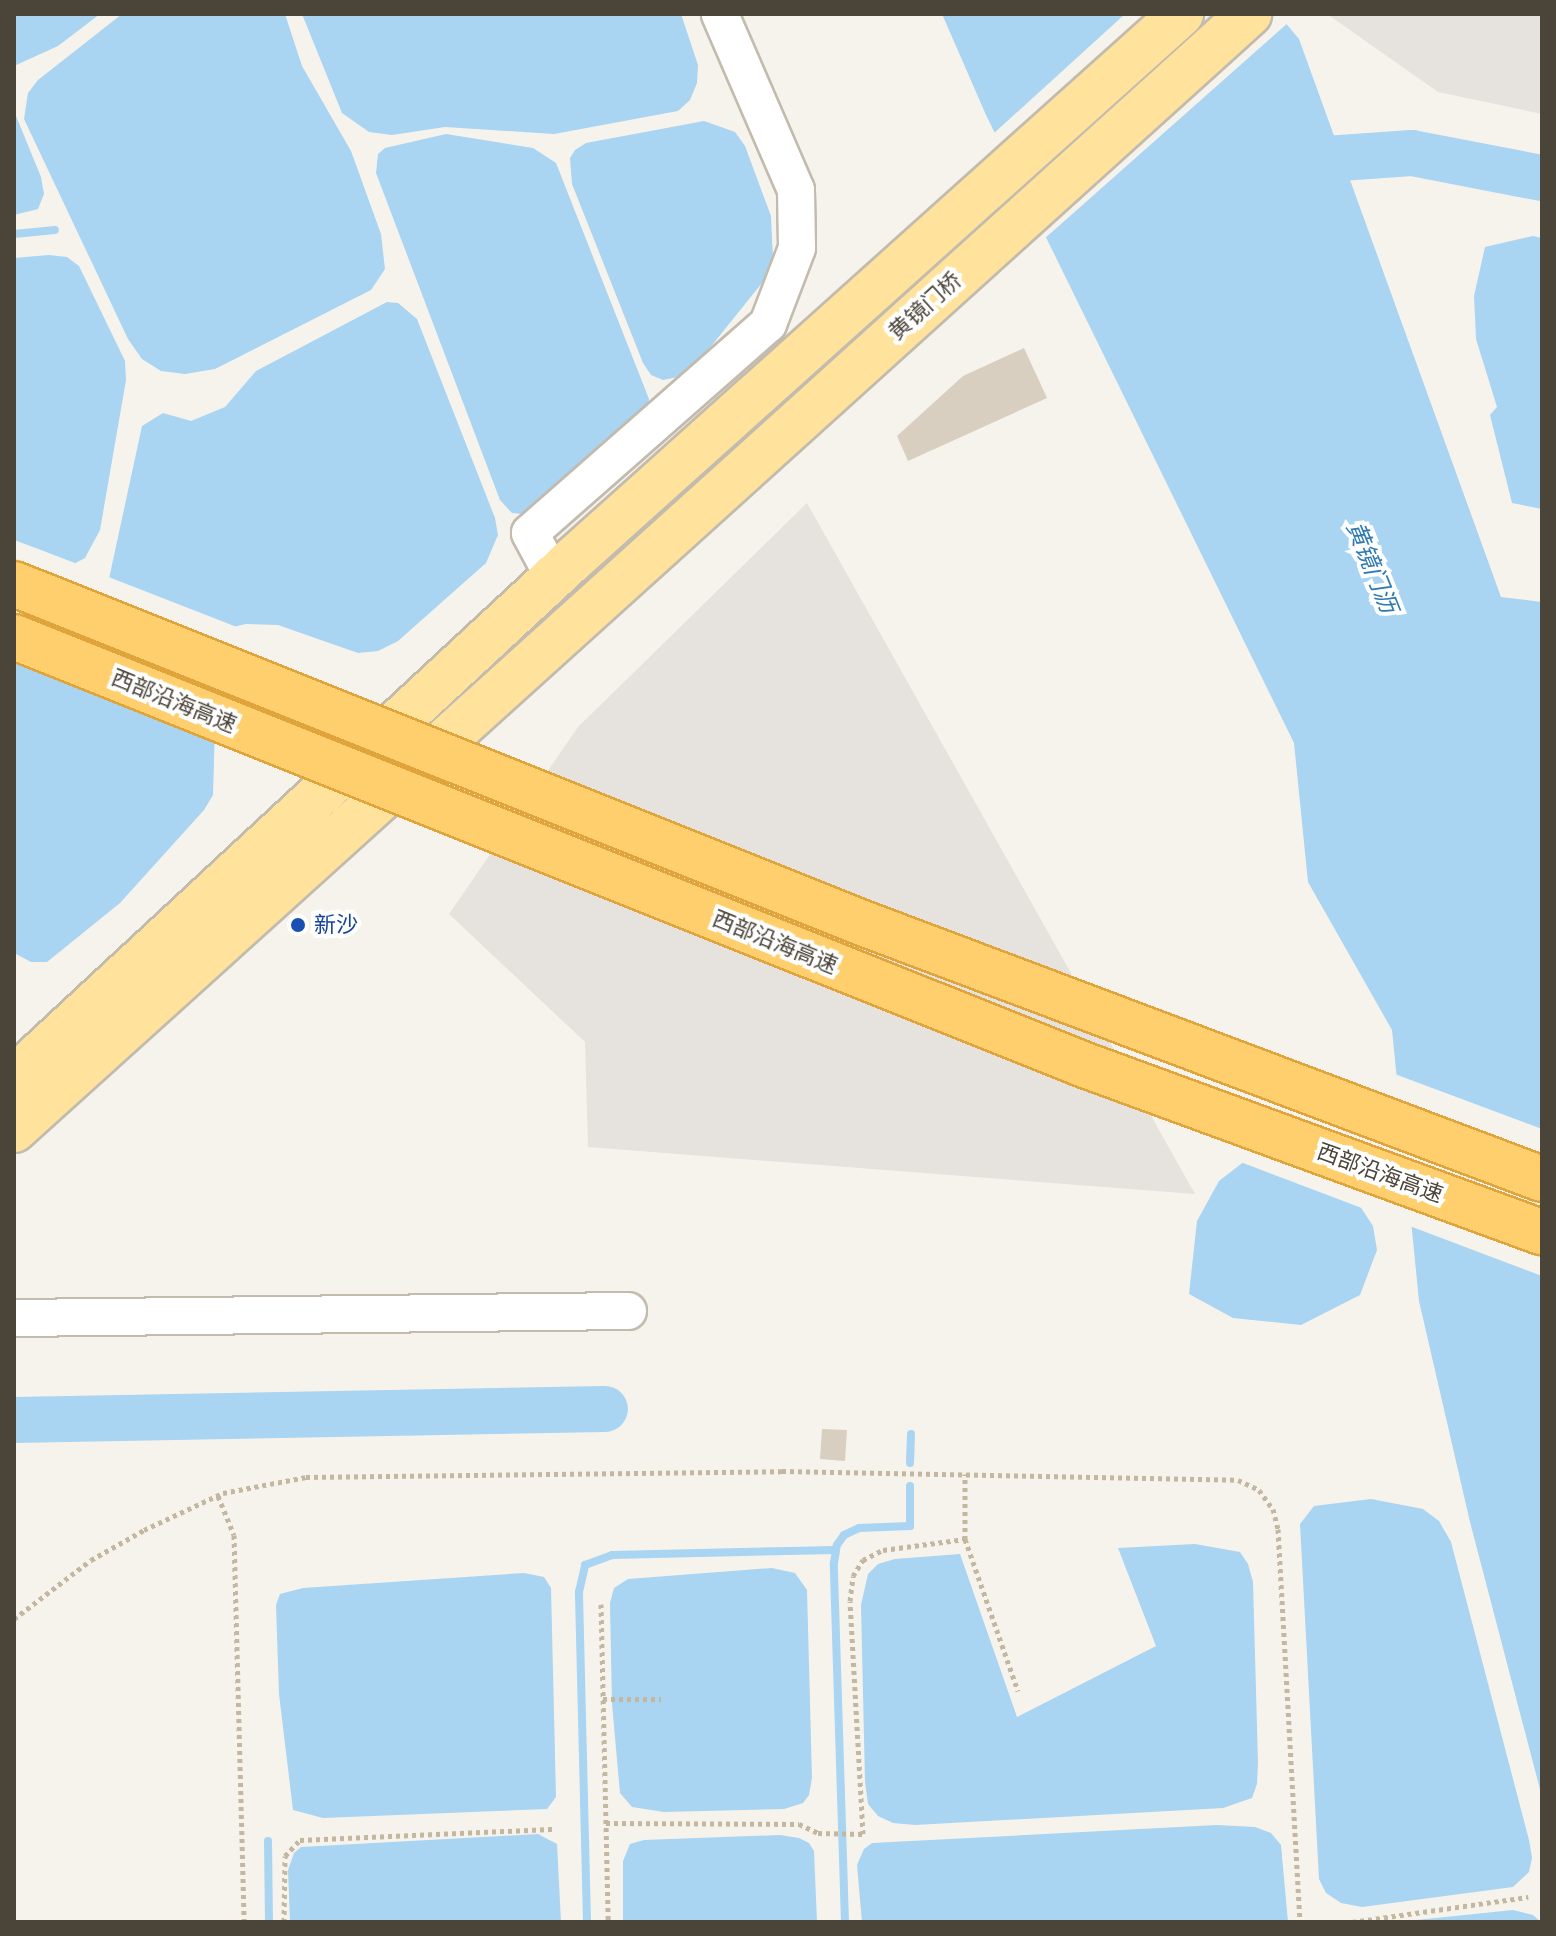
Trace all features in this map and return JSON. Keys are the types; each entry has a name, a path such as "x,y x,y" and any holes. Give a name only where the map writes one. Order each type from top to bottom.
{"highway":[{"path":"14,584 865,924 1542,1179"},
{"name":"西部沿海高速","path":"14,637 1082,1064 1542,1232"}],"main road":[{"path":"14,1078 562,570 1181,14"},
{"name":"黄镜门桥","path":"14,1130 1249,14"}],"street":[{"path":"562,570 530,533 768,324 797,248 796,190 720,14"},
{"path":"14,1318 628,1311"}],"path":[{"path":"14,1619 91,1560 144,1530 218,1496 249,1486 306,1477 782,1471 1214,1477 1238,1480 1259,1490 1273,1509 1278,1529 1300,1922"},
{"path":"965,1474 965,1539 1018,1691"},
{"path":"218,1496 234,1535 244,1922"},
{"path":"606,1823 799,1824 818,1833 863,1834 850,1601 853,1576 863,1560 883,1550 965,1539"},
{"path":"601,1604 608,1922"},
{"path":"603,1699 661,1699"},
{"path":"284,1922 285,1856 300,1840 556,1829"},
{"path":"1352,1922 1528,1897"}],"shaded area":[{"path":"1327,14 1542,14 1542,114 1438,92"},
{"path":"807,503 1195,1194 588,1147 585,1042 449,914 578,727"}],"water":[{"path":"14,14 100,14 58,46 14,66"},
{"path":"122,14 285,14 302,66 351,151 381,234 385,269 371,290 215,369 185,374 161,371 142,359 128,339 24,119 28,93 38,80"},
{"path":"302,14 681,14 698,65 697,83 690,100 678,111 554,134 445,127 392,135 369,132 342,113"},
{"name":"黄镜门沥","path":"942,14 1278,14 1299,39 1501,597 1542,602 1542,1797 1470,1522 1419,1301 1392,1030 1308,882 1294,743 986,115"},
{"path":"14,111 41,177 44,194 38,209 14,215"},
{"path":"704,121 735,132 745,146 771,216 773,259 766,278 688,375 663,380 651,375 643,363 572,184 570,158 575,150 586,143"},
{"path":"446,134 533,148 556,163 649,399 646,412 533,510 522,514 512,513 500,500 376,173 378,154 385,148"},
{"path":"1533,236 1542,238 1542,509 1512,503 1490,415 1497,407 1476,339 1474,296 1485,247"},
{"path":"67,257 79,266 125,361 126,380 100,530 85,558 66,568 14,549 14,258"},
{"path":"387,302 398,303 417,319 495,518 498,535 486,563 398,641 378,651 358,653 278,625 246,624 224,629 107,588 142,426 163,413 191,421 225,407 256,371"},
{"path":"14,645 215,725 213,795 204,810 120,903 47,962 31,962 14,953"},
{"path":"1250,1157 1356,1200 1373,1226 1377,1250 1360,1295 1301,1325 1233,1318 1189,1294 1197,1221 1219,1181"},
{"path":"1371,1499 1423,1509 1439,1521 1451,1542 1529,1840 1532,1858 1529,1872 1513,1887 1362,1907 1341,1903 1326,1893 1319,1879 1300,1524 1314,1506"},
{"path":"1195,1544 1240,1552 1248,1564 1253,1582 1258,1763 1257,1784 1252,1798 1223,1808 915,1825 893,1823 878,1816 868,1804 861,1605 868,1574 878,1564 895,1559 960,1554 1017,1717 1156,1646 1118,1548"},
{"path":"772,1568 795,1573 807,1590 812,1778 809,1795 803,1803 784,1809 664,1812 632,1807 620,1793 612,1704 610,1603 614,1588 628,1579"},
{"path":"524,1573 544,1577 551,1588 556,1797 547,1809 323,1818 293,1810 279,1694 276,1605 280,1594 303,1588"},
{"path":"1217,1825 1255,1827 1271,1833 1281,1845 1288,1922 862,1922 857,1865 864,1849 872,1843"},
{"path":"538,1834 557,1844 561,1922 290,1922 288,1870 294,1853 301,1847"},
{"path":"780,1835 799,1838 809,1843 814,1851 817,1922 623,1922 623,1861 630,1844 644,1840"},
{"path":"1513,1910 1533,1915 1541,1922 1397,1922"}],"pier":[{"path":"1125,14 1284,14 1290,21 1043,240 992,135"},
{"path":"14,540 80,565 65,572 14,553"},
{"path":"106,576 242,629 223,633 106,592"},
{"path":"1392,1073 1542,1129 1542,1276 1407,1225"},
{"path":"1252,1153 1358,1196 1367,1210 1238,1161"}],"building":[{"path":"1024,348 1047,398 908,461 897,436 963,376"},
{"path":"822,1429 847,1430 845,1461 820,1459"}],"waterway":[{"path":"1297,161 1412,153 1542,178"},
{"path":"14,234 55,230"},
{"path":"14,1420 605,1409"},
{"path":"910,1463 911,1434"},
{"path":"845,1922 834,1563 837,1545 844,1535 859,1528 910,1526 910,1486"},
{"path":"587,1922 579,1592 585,1565 612,1555 836,1550"},
{"path":"268,1841 269,1922"}],"place":[{"name":"新沙","path":"298,925"}]}
